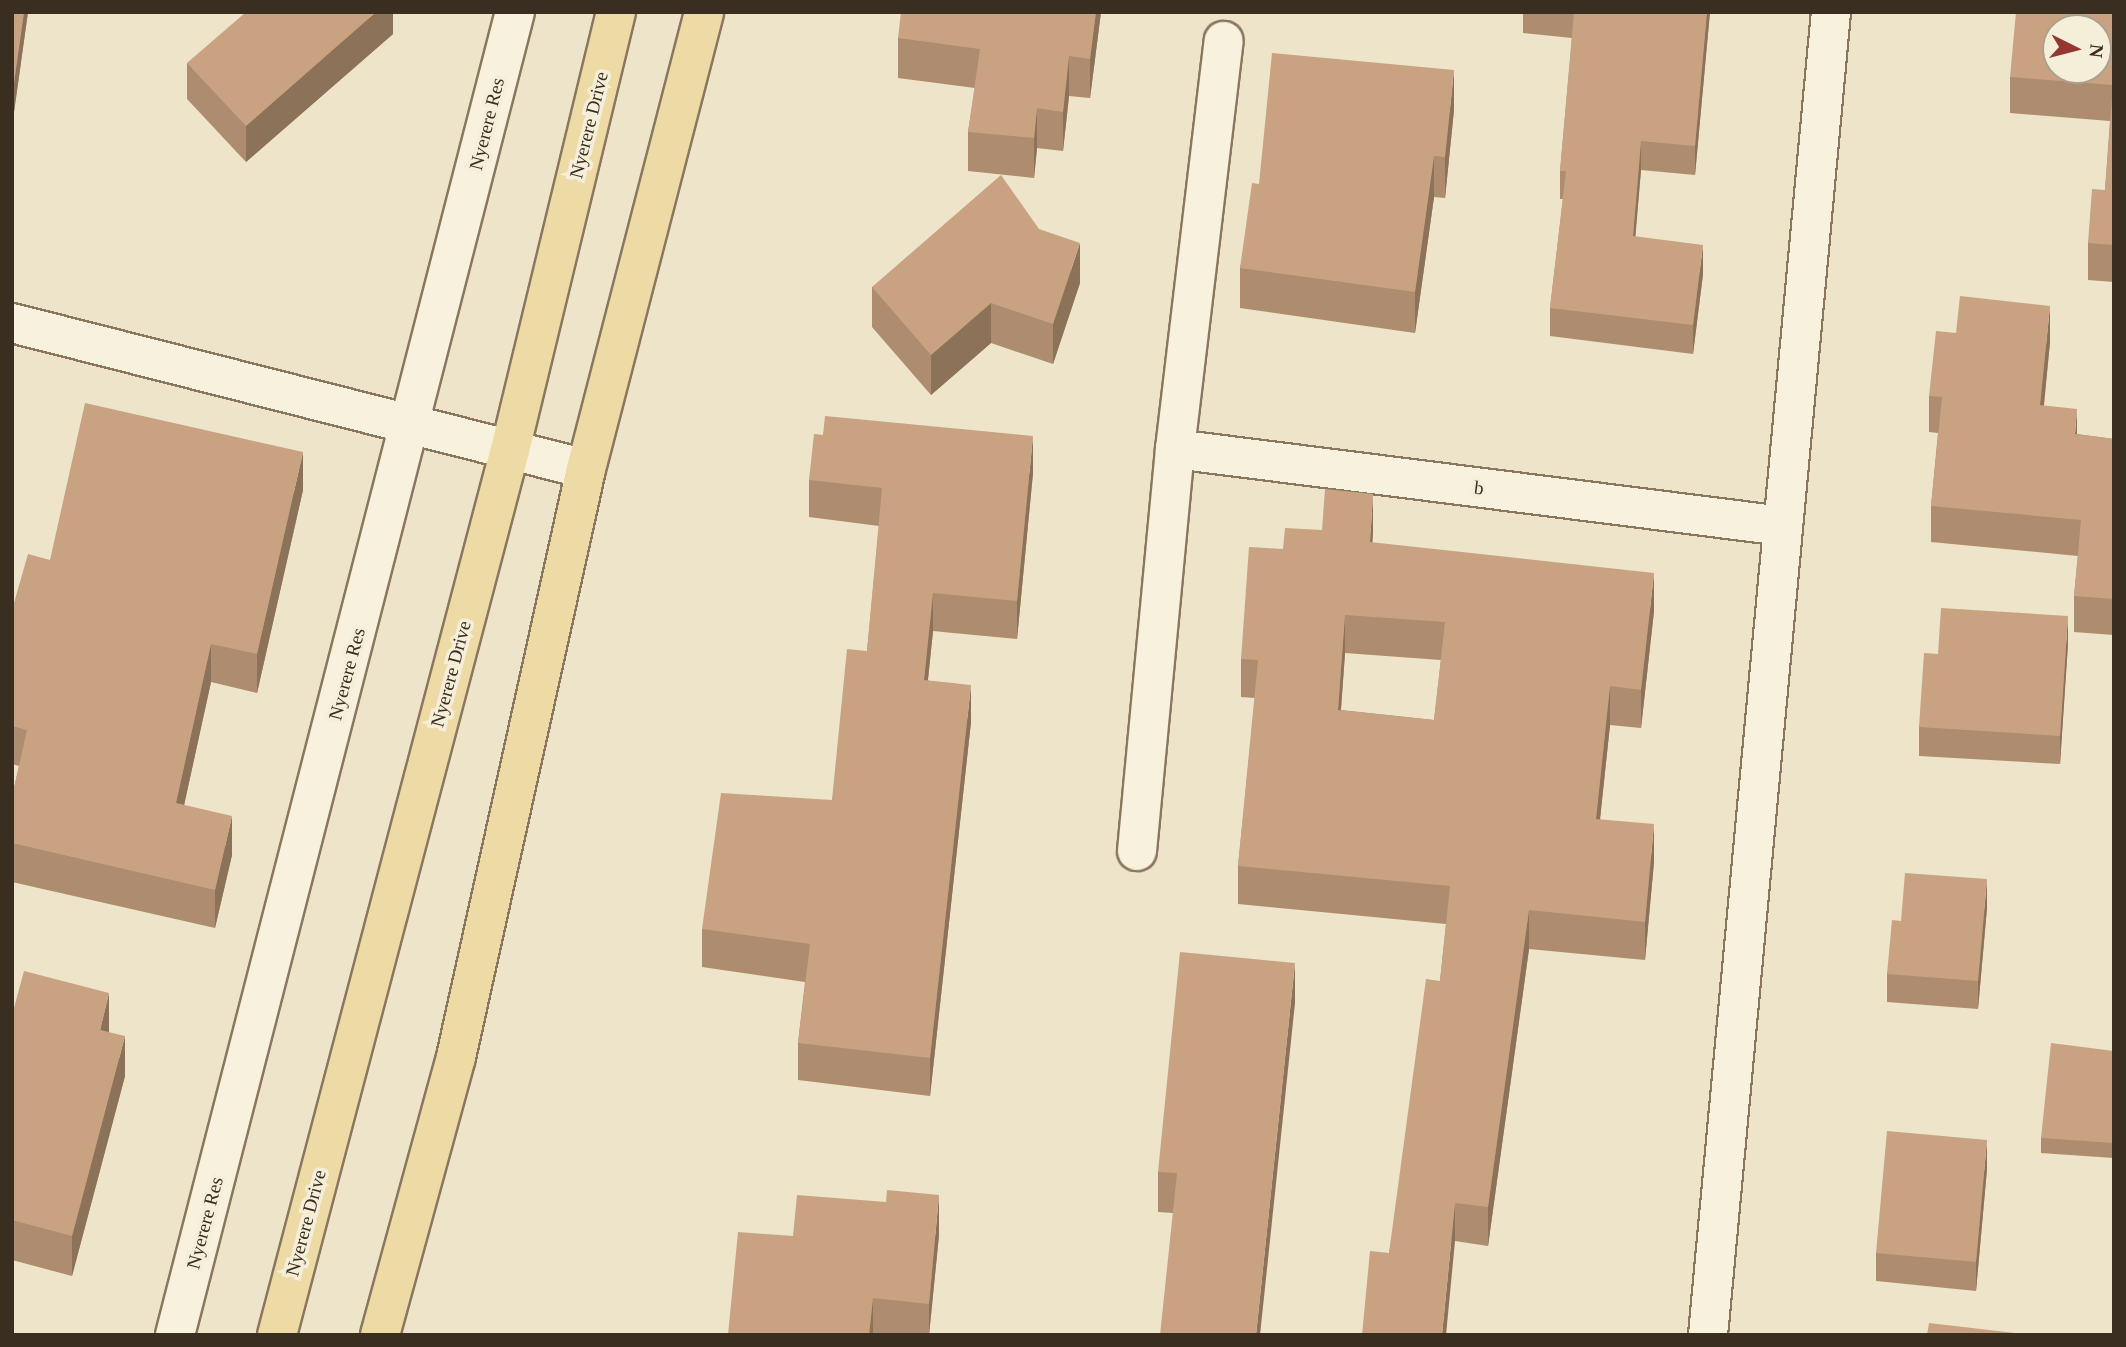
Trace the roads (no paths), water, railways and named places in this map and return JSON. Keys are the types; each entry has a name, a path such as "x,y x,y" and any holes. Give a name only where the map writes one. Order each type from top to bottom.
{"main road":[{"name":"Nyerere Drive","path":"277,1335 510,450 617,12"},
{"path":"380,1335 456,1057 586,468 704,12"}],"street":[{"name":"Nyerere Res","path":"176,1335 412,424 515,12"},
{"path":"1707,1335 1831,12"},
{"path":"1137,851 1175,449 1224,40"},
{"path":"12,323 586,468"},
{"name":"b","path":"1175,449 1783,526"}]}
